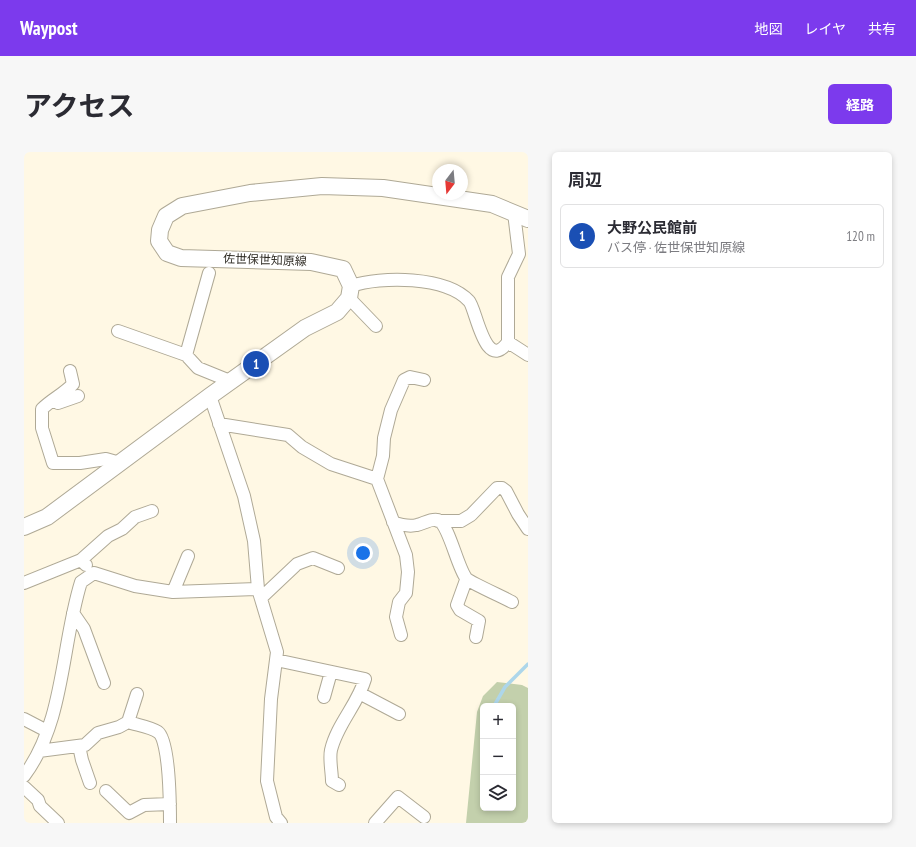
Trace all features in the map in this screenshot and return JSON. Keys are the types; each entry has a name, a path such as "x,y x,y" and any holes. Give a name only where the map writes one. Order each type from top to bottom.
{"main road":[{"name":"佐世保世知原線","path":"350,292 343,270 311,262 180,258 167,252 160,241 160,230 166,216 182,206 250,193 322,186 383,188 492,204 521,216"},
{"path":"24,527 47,517 230,381 305,328 337,312 350,292"}],"street":[{"path":"376,326 350,292 364,281 394,279 429,283 455,289 470,301 484,342 491,348 497,350 504,347 508,342 508,277 519,254 521,216"},
{"path":"186,355 209,273"},
{"path":"118,331 186,355 198,368 230,381"},
{"path":"508,342 528,355"},
{"path":"70,371 73,384 67,392 52,399 42,408 42,428 53,463 80,463 106,459 120,463"},
{"path":"401,635 396,617 399,602 406,594 408,572 406,555 377,479 383,456 384,438 391,410 404,380 410,377 424,380"},
{"path":"42,408 78,396"},
{"path":"210,396 244,496 254,541 259,593 277,652 271,699 267,781 276,817 281,823"},
{"path":"219,424 288,435 302,447 331,464 377,479"},
{"path":"393,522 406,526 418,525 432,520 461,521 471,514 497,488 502,488 506,491 528,529"},
{"path":"24,583 81,560 108,536 122,529 135,517 152,511"},
{"path":"438,520 444,525 458,564 466,580 496,593 512,602"},
{"path":"173,592 188,556"},
{"path":"81,560 94,573 135,586 173,592 259,593 297,564 313,558 338,568"},
{"path":"24,776 36,760 47,732 59,688 73,613 81,582 94,573"},
{"path":"466,580 457,605 460,610 478,621 476,637"},
{"path":"73,613 84,629 104,683"},
{"path":"276,660 365,679 361,694 336,737 330,751 332,781 339,785"},
{"path":"324,697 331,672"},
{"path":"39,751 85,745 98,733 119,728 128,722 137,694"},
{"path":"361,694 399,714"},
{"path":"24,719 47,732"},
{"path":"128,722 158,732 164,739 168,771 170,823"},
{"path":"79,746 90,783"},
{"path":"24,787 38,800 40,806 58,823"},
{"path":"106,791 128,818 144,805 170,804"},
{"path":"375,823 398,797 424,817"}],"green space":[{"path":"497,682 522,685 528,688 528,823 466,823 477,712 480,704 480,811 516,811 516,703 480,703 483,696"}],"waterway":[{"path":"496,703 505,687 528,664"}],"place":[{"name":"大野公民館前","path":"256,364"}]}
